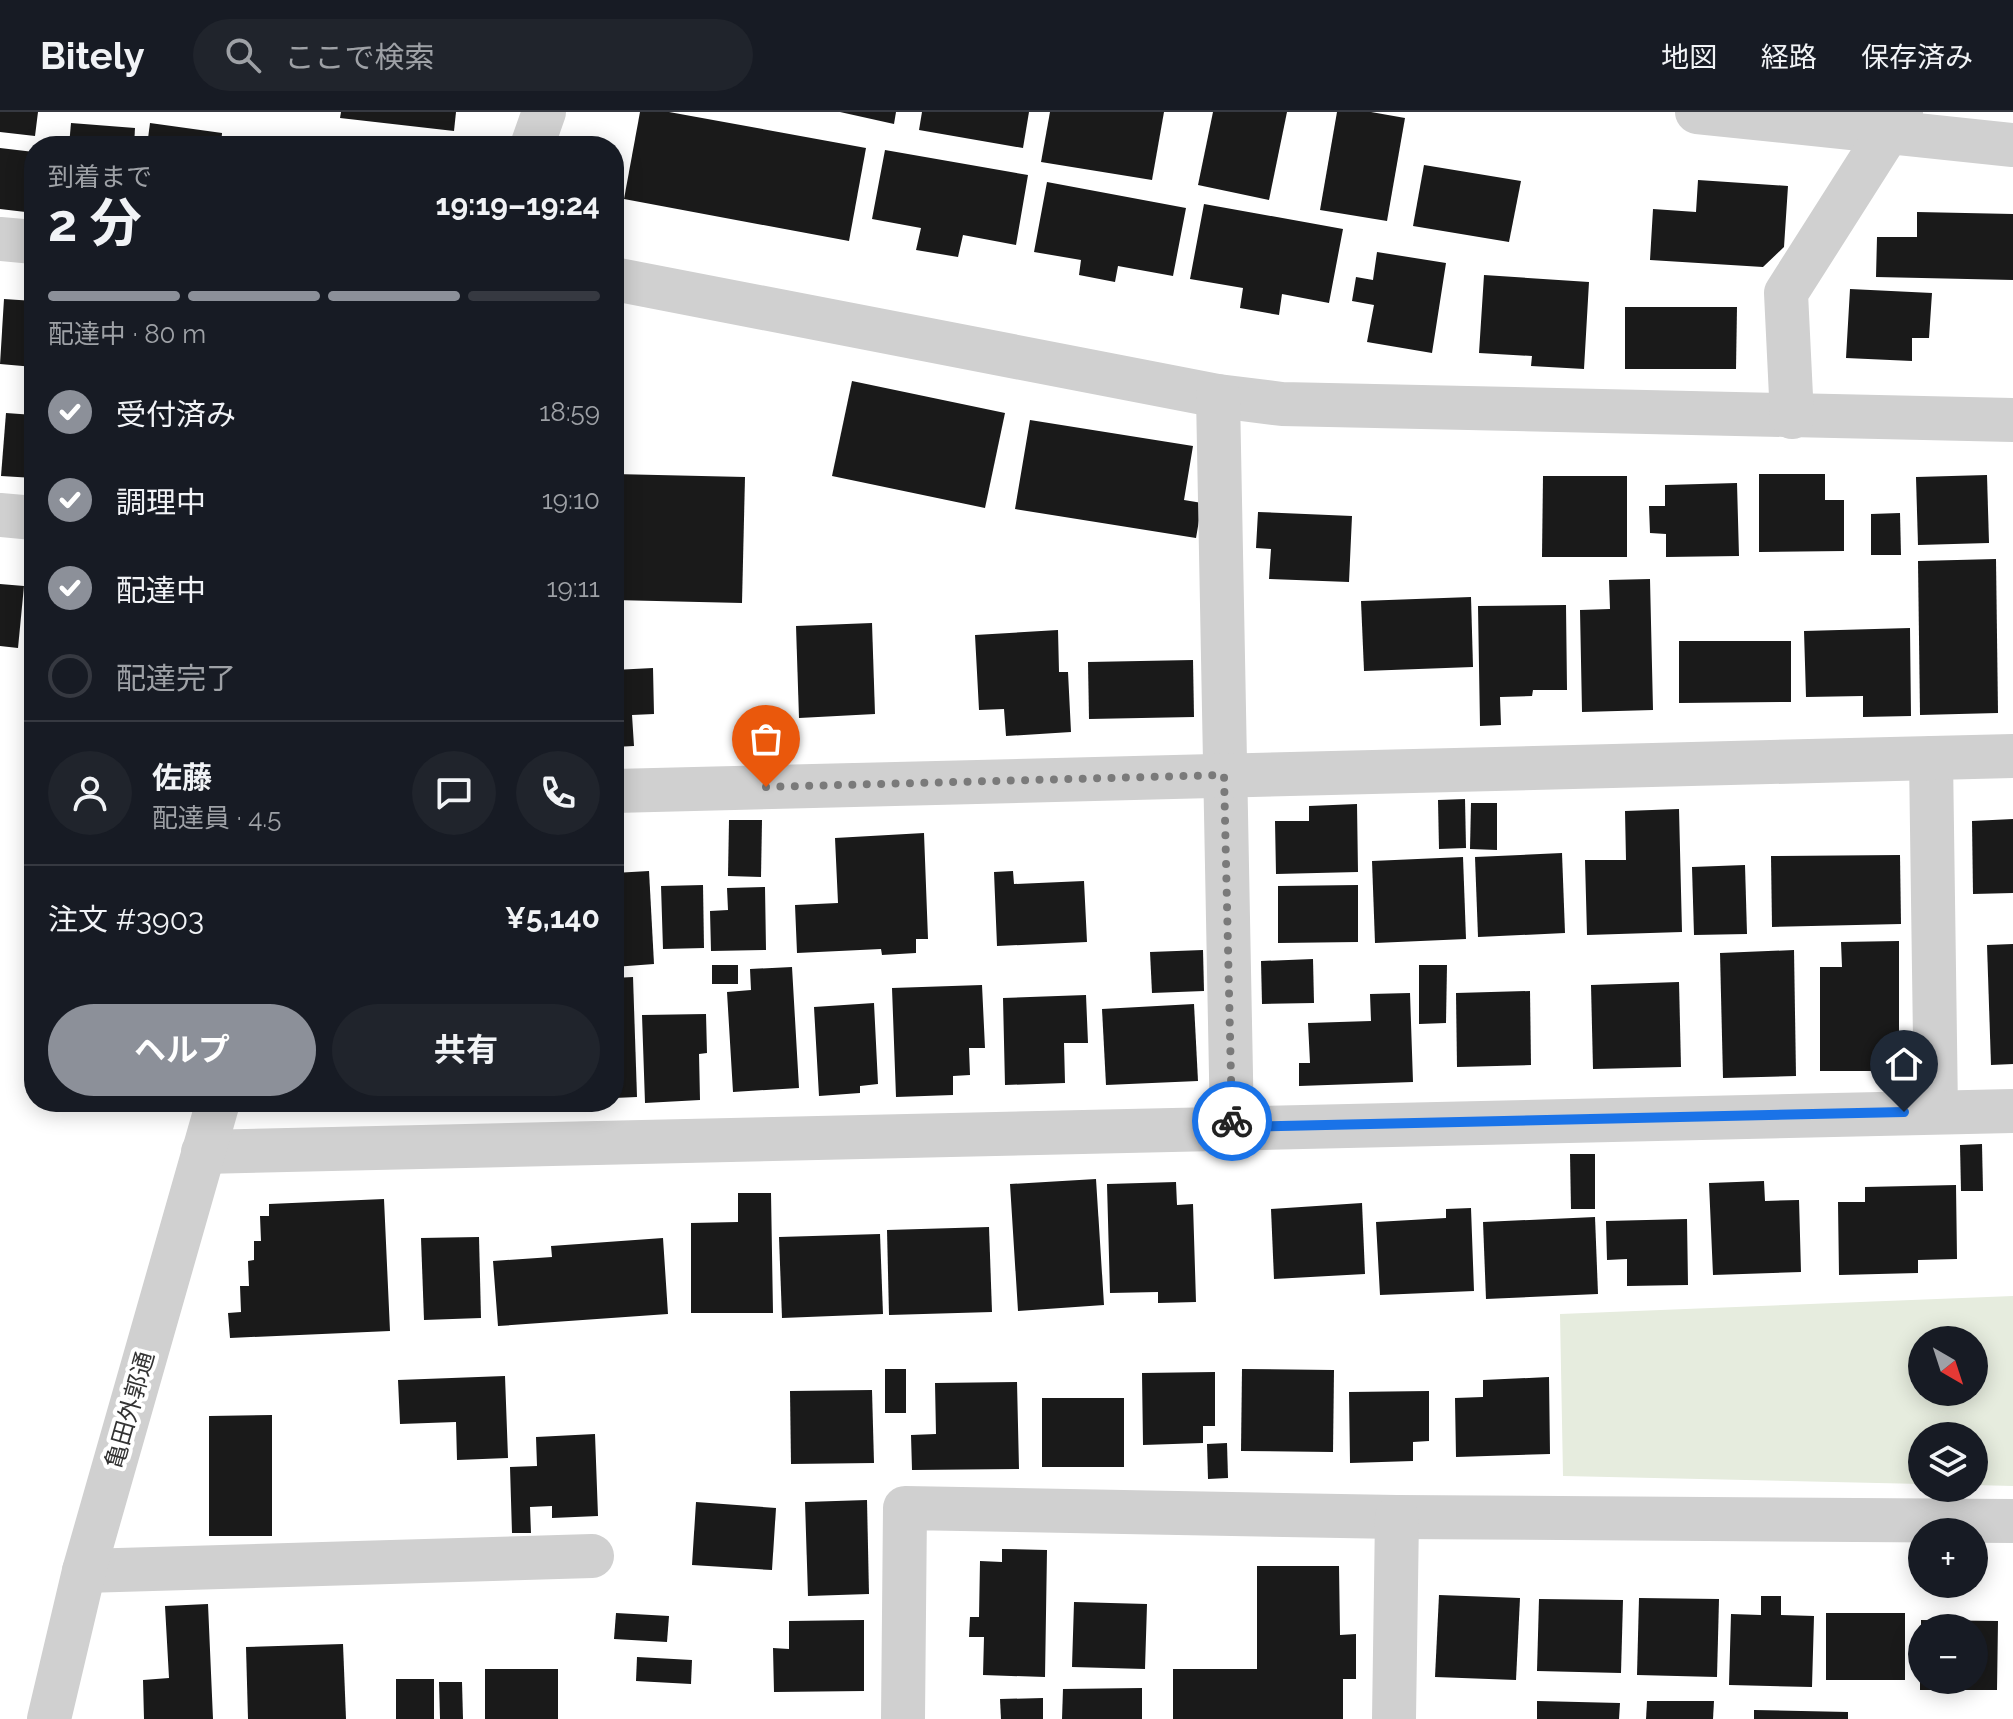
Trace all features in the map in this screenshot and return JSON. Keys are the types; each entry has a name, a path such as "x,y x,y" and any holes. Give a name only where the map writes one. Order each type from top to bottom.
{"street":[{"path":"536,136 544,112"},
{"path":"1697,112 1893,123 2013,145"},
{"path":"1792,417 1786,293 1893,123"},
{"path":"0,239 24,241"},
{"path":"624,281 1218,396 1282,404 2013,420"},
{"path":"1218,396 1232,1127"},
{"path":"0,515 24,517"},
{"path":"624,791 2013,756"},
{"path":"1931,758 1936,1111"},
{"path":"203,1152 2013,1111"},
{"name":"亀田外郭通","path":"49,1719 84,1571 215,1112"},
{"path":"903,1719 905,1508 1397,1517 2013,1521"},
{"path":"1394,1719 1397,1517"},
{"path":"84,1571 592,1556"}],"shaded area":[{"path":"2013,1296 2013,1486 1988,1485 1988,1422 1908,1422 1908,1484 1563,1476 1560,1314"}],"building":[{"path":"0,112 38,112 35,136 0,132"},
{"path":"341,112 456,112 454,131 340,118"},
{"path":"640,112 669,112 866,148 849,241 624,199"},
{"path":"840,112 896,112 894,124"},
{"path":"922,112 1029,112 1023,148 919,130"},
{"path":"1050,112 1164,112 1152,180 1041,162"},
{"path":"1213,112 1287,112 1269,200 1198,185"},
{"path":"1337,112 1371,112 1405,118 1387,221 1320,210"},
{"path":"71,123 135,128 135,136 70,136"},
{"path":"150,123 222,133 222,136 148,136"},
{"path":"0,148 24,151 24,212 0,209"},
{"path":"885,150 1028,175 1016,245 963,235 958,257 916,250 921,228 872,219"},
{"path":"1424,165 1521,181 1509,242 1413,226"},
{"path":"1698,180 1788,186 1784,247 1763,267 1650,260 1653,209 1696,212"},
{"path":"1047,182 1186,208 1173,276 1118,266 1115,282 1079,275 1081,260 1034,252"},
{"path":"1204,204 1343,229 1329,303 1282,294 1279,315 1240,308 1243,288 1190,279"},
{"path":"1917,212 2013,214 2013,280 1876,277 1877,237 1917,237"},
{"path":"1377,252 1446,263 1432,353 1367,342 1374,305 1352,301 1356,277 1373,280"},
{"path":"1484,275 1589,282 1584,369 1531,366 1532,356 1479,353"},
{"path":"1850,289 1932,293 1929,338 1912,338 1912,361 1846,358"},
{"path":"4,299 24,300 24,366 0,364"},
{"path":"1625,307 1737,307 1736,369 1625,369"},
{"path":"852,381 1005,413 985,508 832,476"},
{"path":"6,413 24,414 24,477 1,476"},
{"path":"1030,420 1193,446 1184,500 1202,503 1196,538 1015,509"},
{"path":"624,474 745,477 742,603 624,600"},
{"path":"1759,474 1825,474 1825,500 1844,500 1844,551 1759,552"},
{"path":"1987,475 1989,543 1918,545 1916,477"},
{"path":"1543,476 1627,476 1627,557 1542,557"},
{"path":"1737,483 1739,556 1666,557 1666,534 1650,533 1649,506 1665,506 1665,485"},
{"path":"1258,512 1352,516 1349,582 1269,579 1271,549 1256,548"},
{"path":"1900,513 1901,555 1871,555 1871,514"},
{"path":"1996,559 1998,713 1920,715 1918,561"},
{"path":"1650,579 1653,710 1582,712 1580,610 1610,609 1609,580"},
{"path":"0,584 24,586 18,648 0,646"},
{"path":"1471,597 1473,667 1364,671 1361,601"},
{"path":"1566,605 1567,690 1533,690 1532,696 1500,697 1501,725 1480,726 1478,606"},
{"path":"872,623 875,714 799,718 796,626"},
{"path":"1910,628 1911,716 1863,717 1863,696 1806,697 1804,631"},
{"path":"1058,630 1059,672 1068,672 1071,732 1006,736 1004,709 979,710 975,635"},
{"path":"1679,641 1791,641 1791,702 1679,703"},
{"path":"1193,660 1194,717 1089,719 1088,662"},
{"path":"653,668 654,714 632,715 634,746 624,746 624,669"},
{"path":"1465,799 1466,848 1439,849 1438,800"},
{"path":"1471,803 1497,803 1497,850 1470,849"},
{"path":"1357,804 1358,872 1276,874 1275,821 1309,821 1309,806"},
{"path":"1679,809 1682,932 1587,935 1585,860 1626,860 1625,811"},
{"path":"2013,819 2013,893 1973,894 1972,821"},
{"path":"729,820 762,820 761,877 728,876"},
{"path":"924,833 928,939 916,939 916,953 882,955 881,949 797,953 795,905 838,903 835,838"},
{"path":"1562,853 1565,933 1478,937 1475,857"},
{"path":"1900,855 1901,924 1772,927 1771,856"},
{"path":"1463,857 1466,939 1375,943 1372,861"},
{"path":"1745,865 1747,934 1694,935 1692,867"},
{"path":"649,871 654,964 624,966 624,872"},
{"path":"1013,871 1014,884 1084,881 1087,942 997,946 994,872"},
{"path":"703,885 704,948 663,949 661,886"},
{"path":"1358,885 1358,942 1278,943 1278,886"},
{"path":"765,887 766,950 711,951 710,911 728,910 727,888"},
{"path":"1899,941 1899,1071 1820,1071 1820,967 1842,967 1841,942"},
{"path":"2013,944 2013,1064 1991,1065 1987,945"},
{"path":"1203,950 1204,991 1152,993 1150,952"},
{"path":"1794,950 1796,1076 1723,1078 1720,953"},
{"path":"1313,959 1314,1003 1262,1004 1261,961"},
{"path":"712,965 738,965 738,984 712,984"},
{"path":"1419,965 1447,965 1446,1023 1419,1024"},
{"path":"792,967 799,1088 733,1092 727,992 751,990 750,969"},
{"path":"624,977 633,977 637,1097 624,1098"},
{"path":"1679,982 1681,1067 1593,1069 1591,985"},
{"path":"982,985 985,1048 969,1048 970,1075 953,1076 953,1095 896,1097 892,988"},
{"path":"1530,991 1531,1065 1457,1067 1456,993"},
{"path":"1410,993 1413,1082 1299,1086 1299,1063 1310,1063 1308,1023 1371,1021 1370,994"},
{"path":"1086,995 1088,1043 1064,1043 1065,1083 1005,1085 1003,998"},
{"path":"874,1003 878,1084 860,1086 860,1093 819,1096 814,1007"},
{"path":"1194,1004 1198,1081 1106,1085 1102,1009"},
{"path":"706,1014 707,1053 699,1054 700,1100 645,1103 642,1015"},
{"path":"1982,1144 1983,1191 1961,1191 1960,1145"},
{"path":"1570,1154 1595,1154 1595,1209 1571,1209"},
{"path":"1096,1179 1104,1305 1018,1311 1010,1184"},
{"path":"1764,1181 1765,1201 1799,1200 1801,1272 1713,1275 1709,1183"},
{"path":"1176,1182 1177,1205 1193,1204 1196,1302 1158,1303 1158,1292 1110,1293 1107,1184"},
{"path":"1956,1185 1957,1259 1918,1260 1918,1273 1839,1275 1838,1202 1865,1202 1865,1187"},
{"path":"738,1193 771,1193 773,1313 691,1313 691,1223 738,1222"},
{"path":"384,1199 390,1331 230,1338 228,1313 241,1312 240,1286 249,1286 248,1261 254,1260 254,1241 261,1241 260,1216 269,1216 269,1204"},
{"path":"1362,1203 1365,1274 1274,1279 1271,1209"},
{"path":"1471,1208 1474,1291 1380,1295 1376,1222 1446,1218 1446,1209"},
{"path":"1595,1217 1598,1294 1486,1299 1483,1222"},
{"path":"1687,1219 1688,1285 1627,1286 1627,1259 1607,1260 1606,1221"},
{"path":"989,1227 992,1312 889,1315 887,1230"},
{"path":"880,1234 883,1314 782,1318 779,1237"},
{"path":"479,1237 481,1318 424,1320 421,1238"},
{"path":"663,1238 668,1314 498,1326 493,1261 552,1257 551,1246"},
{"path":"885,1369 906,1369 906,1413 885,1413"},
{"path":"1242,1369 1334,1370 1333,1452 1241,1451"},
{"path":"1215,1372 1215,1426 1203,1426 1203,1443 1143,1445 1142,1373"},
{"path":"505,1376 508,1458 457,1460 456,1422 400,1424 398,1380"},
{"path":"1549,1377 1550,1454 1456,1457 1455,1398 1483,1397 1483,1380"},
{"path":"1017,1382 1019,1469 912,1470 911,1435 936,1434 935,1383"},
{"path":"872,1390 874,1463 791,1464 790,1391"},
{"path":"1429,1391 1429,1441 1413,1442 1413,1461 1350,1463 1349,1392"},
{"path":"1042,1398 1124,1398 1124,1467 1042,1467"},
{"path":"272,1415 272,1536 209,1536 209,1416"},
{"path":"595,1434 598,1516 552,1518 552,1506 530,1507 531,1533 512,1533 510,1467 537,1466 536,1437"},
{"path":"1227,1443 1228,1478 1208,1479 1207,1444"},
{"path":"867,1500 869,1594 808,1596 805,1502"},
{"path":"696,1502 776,1508 772,1570 692,1565"},
{"path":"1002,1549 1047,1550 1045,1677 983,1675 984,1637 969,1637 970,1617 979,1617 980,1561 1002,1562"},
{"path":"1257,1566 1339,1566 1340,1635 1356,1634 1356,1679 1343,1679 1343,1719 1173,1719 1173,1669 1257,1669"},
{"path":"1439,1595 1520,1598 1516,1680 1435,1677"},
{"path":"1761,1596 1781,1596 1781,1615 1814,1616 1812,1687 1729,1685 1731,1614 1761,1615"},
{"path":"1639,1598 1719,1599 1717,1677 1637,1675"},
{"path":"1539,1599 1623,1600 1621,1673 1537,1671"},
{"path":"1074,1602 1147,1604 1145,1669 1072,1667"},
{"path":"208,1604 213,1719 144,1719 143,1680 169,1678 165,1606"},
{"path":"616,1613 669,1616 667,1642 614,1639"},
{"path":"1826,1613 1905,1613 1905,1680 1826,1680"},
{"path":"864,1620 864,1691 774,1692 773,1648 789,1649 789,1621"},
{"path":"1988,1621 1998,1621 1997,1690 1988,1690"},
{"path":"343,1644 346,1719 248,1719 246,1647"},
{"path":"637,1657 692,1660 691,1684 636,1681"},
{"path":"485,1669 558,1669 558,1719 485,1719"},
{"path":"396,1679 434,1679 434,1719 396,1719"},
{"path":"439,1682 462,1682 463,1719 440,1719"},
{"path":"1142,1688 1142,1719 1062,1719 1063,1689"},
{"path":"1043,1698 1043,1719 1001,1719 1000,1699"},
{"path":"1537,1701 1620,1703 1619,1719 1537,1719"},
{"path":"1647,1701 1714,1701 1713,1719 1646,1719"},
{"path":"1754,1710 1848,1712 1848,1719 1754,1719"}],"way so far":[{"path":"766,787 1224,775 1232,1121"}],"route":[{"path":"1232,1121 1232,1127 1904,1112"}]}
